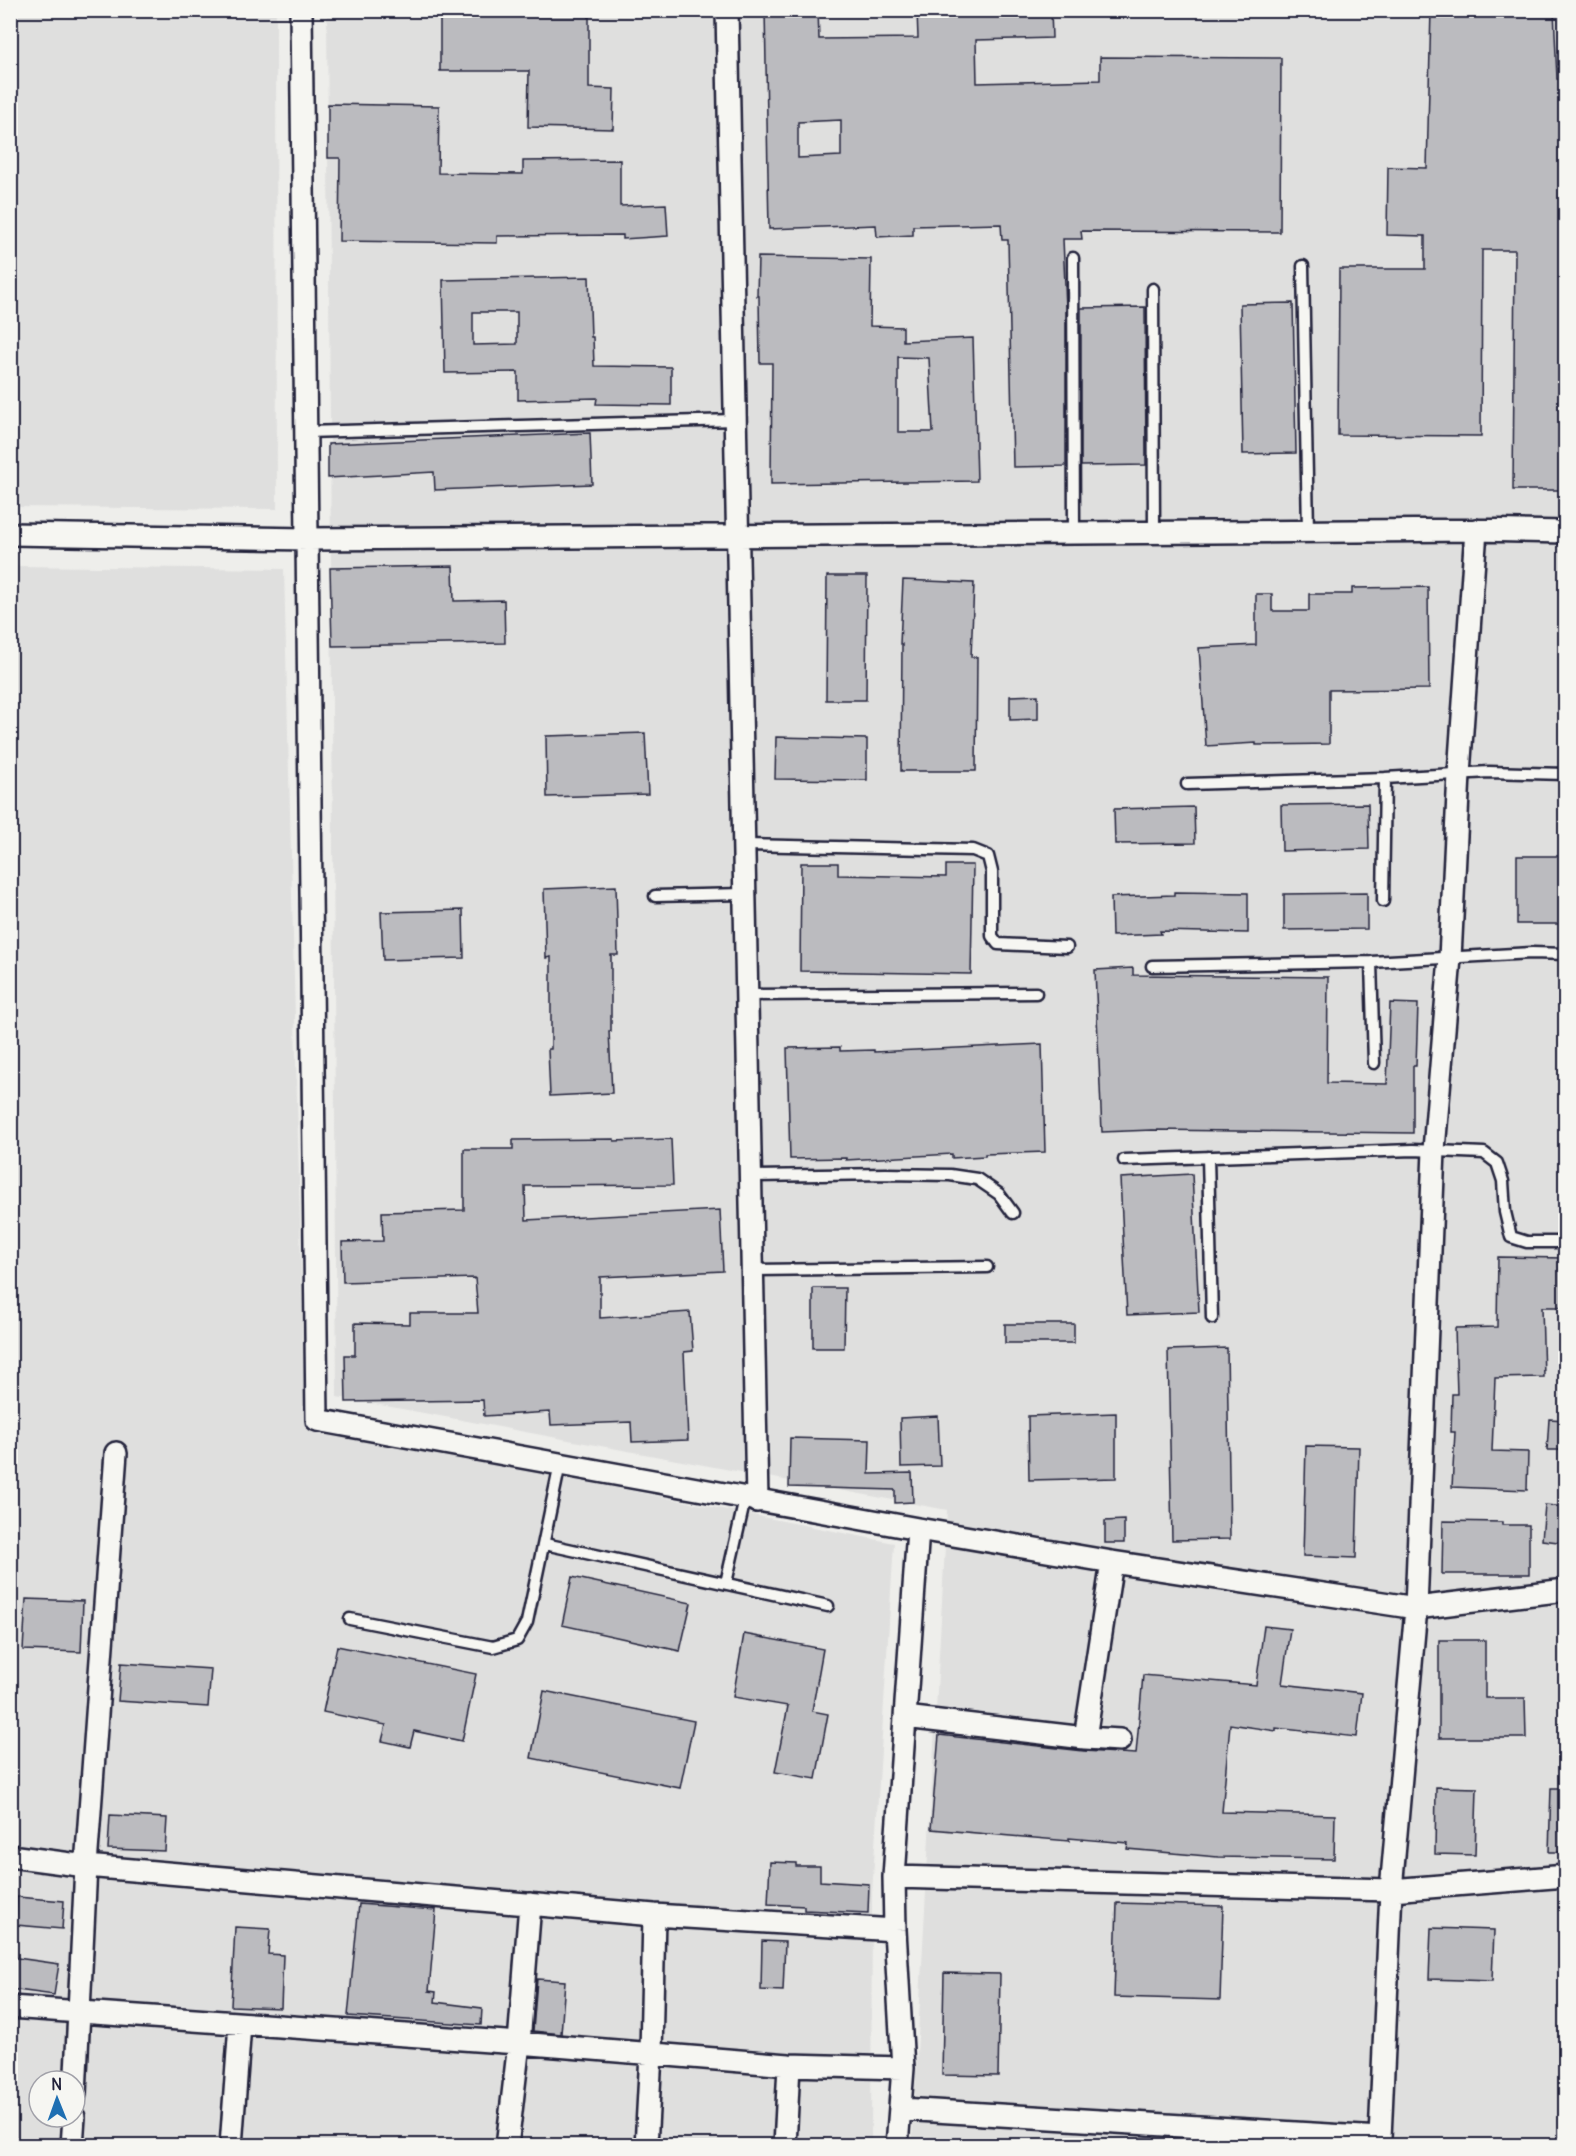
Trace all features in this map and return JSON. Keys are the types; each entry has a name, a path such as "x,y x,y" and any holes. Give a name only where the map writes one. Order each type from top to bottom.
{"street":[{"path":"301,10 317,1420 918,1530 1416,1608 1566,1590"},
{"path":"726,10 752,1270 751,1500"},
{"path":"901,2109 1379,2142 1391,1890 1416,1608 1434,1150 1450,958 1459,774 1476,530"},
{"path":"10,534 307,539 1476,530 1566,532"},
{"path":"76,2069 86,1866 116,1453"},
{"path":"897,2145 903,2068 894,1877 918,1530"},
{"path":"1085,1738 1112,1562"},
{"path":"905,1717 1120,1740"},
{"path":"10,1856 86,1866 654,1915 895,1930"},
{"path":"894,1877 1391,1890 1566,1876"},
{"path":"507,2145 519,2043 530,1904"},
{"path":"646,2145 651,2054 654,1915"},
{"path":"10,2007 519,2043 789,2065 903,2068"},
{"path":"231,2145 240,2024"},
{"path":"785,2145 789,2065"},
{"path":"72,2145 73,2129"}],"lane":[{"path":"1073,258 1074,533"},
{"path":"1303,266 1308,531"},
{"path":"1153,289 1154,532"},
{"path":"306,432 735,420"},
{"path":"1187,784 1385,778 1489,772 1566,774"},
{"path":"1383,901 1385,778"},
{"path":"743,845 973,850 988,856 993,872 992,936 998,944 1067,947"},
{"path":"655,896 744,894"},
{"path":"1152,966 1371,962 1566,954"},
{"path":"1371,962 1374,1063"},
{"path":"747,995 1036,993"},
{"path":"1124,1160 1434,1150 1484,1153 1497,1163 1503,1181 1505,1212 1511,1237 1527,1242 1566,1242"},
{"path":"1208,1157 1212,1318"},
{"path":"750,1176 950,1175 977,1179 999,1194 1013,1213"},
{"path":"752,1270 987,1267"},
{"path":"350,1619 493,1647 517,1640 527,1622 560,1464"},
{"path":"726,1583 751,1500"},
{"path":"545,1544 828,1606"}],"shaded area":[{"path":"11,10 276,11 277,509 11,507"},
{"path":"327,11 1565,11 1565,2145 912,2145 947,1510 337,1397"},
{"path":"11,566 284,569 305,1426 894,1543 872,1894 871,2145 11,2146"}],"building":[{"path":"511,10 589,10 589,88 614,89 613,129 528,127 529,71 440,71 440,14 511,13"},
{"path":"765,10 818,10 819,39 918,38 917,10 1051,10 1052,38 976,40 977,83 1100,80 1100,57 1281,58 1280,232 1081,231 1082,239 1063,239 1066,308 1066,466 1013,467 1008,240 1002,240 1001,224 913,226 913,235 877,237 876,225 769,229","holes":["841,120 841,156 798,158 798,122"]},
{"path":"1431,10 1554,10 1557,79 1566,80 1566,222 1562,222 1563,258 1566,258 1566,490 1513,490 1515,250 1482,250 1481,436 1338,435 1339,269 1425,269 1425,236 1387,235 1388,167 1427,168"},
{"path":"328,104 439,106 438,173 523,174 523,161 620,160 620,206 666,204 668,236 623,239 623,235 497,236 497,243 339,241 340,158 328,158"},
{"path":"758,257 871,259 870,326 903,327 903,341 973,338 977,481 771,484 772,363 760,363 759,296 757,296","holes":["898,357 929,358 933,432 898,432"]},
{"path":"589,277 594,366 671,367 671,405 596,404 597,398 518,400 518,372 445,373 443,280","holes":["473,312 517,312 517,344 473,345"]},
{"path":"1293,303 1296,453 1243,454 1240,304"},
{"path":"1145,307 1146,465 1081,466 1081,308"},
{"path":"590,433 592,484 435,490 434,472 328,478 328,444"},
{"path":"453,566 454,601 504,600 505,643 332,646 330,568"},
{"path":"827,576 867,576 866,700 826,700"},
{"path":"903,580 974,583 971,657 977,657 976,771 901,771 902,644 900,644"},
{"path":"1428,587 1429,689 1329,690 1329,744 1256,745 1256,743 1206,746 1199,648 1256,645 1256,594 1272,594 1272,611 1309,611 1309,594 1352,594 1352,588"},
{"path":"1038,695 1038,719 1010,720 1010,696"},
{"path":"645,733 648,794 547,797 546,736"},
{"path":"776,737 867,739 867,780 775,779"},
{"path":"1368,804 1369,849 1282,851 1281,805"},
{"path":"1194,807 1195,843 1115,844 1114,809"},
{"path":"1517,856 1566,856 1566,924 1517,924"},
{"path":"801,863 838,863 838,875 946,877 946,865 973,865 971,974 800,971"},
{"path":"616,886 618,955 611,955 611,1031 609,1031 612,1093 550,1096 548,1049 551,1049 551,957 546,958 544,889"},
{"path":"1174,892 1248,893 1248,933 1160,931 1161,934 1112,936 1111,897 1174,895"},
{"path":"1367,893 1367,929 1284,930 1284,894"},
{"path":"463,910 464,958 383,960 381,912"},
{"path":"1133,968 1133,975 1328,977 1327,1083 1387,1084 1390,1003 1418,1004 1416,1066 1413,1066 1413,1133 1152,1130 1102,1132 1095,970"},
{"path":"1042,1044 1045,1152 985,1154 985,1156 952,1158 952,1154 846,1160 846,1158 790,1159 787,1048 840,1047 840,1051 874,1050 874,1052"},
{"path":"614,1139 614,1141 671,1139 673,1185 525,1186 526,1220 720,1210 723,1271 600,1277 600,1318 690,1312 693,1351 684,1352 688,1440 632,1442 631,1422 551,1425 550,1412 484,1416 483,1400 346,1402 345,1355 355,1355 355,1323 410,1324 410,1313 478,1313 475,1278 343,1282 342,1242 383,1241 382,1212 464,1210 464,1149 513,1149 513,1140"},
{"path":"1192,1174 1199,1312 1127,1315 1120,1178"},
{"path":"1498,1257 1566,1258 1566,1307 1542,1307 1544,1377 1495,1378 1492,1451 1528,1452 1527,1490 1452,1487 1455,1432 1451,1432 1452,1394 1457,1394 1455,1328 1497,1327"},
{"path":"813,1288 845,1288 844,1348 813,1348"},
{"path":"1005,1324 1074,1324 1074,1343 1005,1343"},
{"path":"1227,1348 1230,1539 1172,1540 1168,1350"},
{"path":"1116,1413 1116,1478 1029,1480 1028,1416"},
{"path":"938,1416 940,1466 901,1467 900,1418"},
{"path":"1549,1419 1566,1420 1566,1450 1547,1450"},
{"path":"790,1438 870,1440 869,1474 912,1473 913,1502 895,1503 895,1490 789,1487"},
{"path":"1306,1446 1359,1447 1356,1558 1303,1556"},
{"path":"1545,1505 1566,1507 1566,1543 1542,1540"},
{"path":"1124,1520 1124,1543 1105,1543 1105,1521"},
{"path":"1443,1521 1529,1525 1529,1574 1442,1574"},
{"path":"572,1577 691,1603 680,1651 562,1625"},
{"path":"26,1599 83,1601 81,1652 23,1650"},
{"path":"1264,1626 1290,1629 1282,1684 1362,1693 1357,1737 1276,1728 1276,1731 1230,1724 1222,1812 1335,1815 1334,1859 1218,1857 1127,1849 1128,1843 1069,1838 1069,1841 931,1829 939,1735 1084,1751 1136,1754 1143,1675 1256,1685"},
{"path":"744,1634 823,1649 812,1711 828,1714 816,1779 775,1772 788,1706 733,1697"},
{"path":"1439,1640 1485,1640 1485,1698 1525,1698 1526,1738 1439,1738"},
{"path":"337,1646 476,1674 462,1741 414,1731 410,1747 382,1741 386,1725 323,1712"},
{"path":"121,1663 211,1669 208,1707 118,1701"},
{"path":"544,1691 694,1721 680,1788 531,1758"},
{"path":"1436,1787 1477,1788 1475,1855 1435,1854"},
{"path":"1551,1788 1566,1788 1566,1852 1549,1852"},
{"path":"110,1815 167,1818 165,1851 108,1849"},
{"path":"770,1862 796,1863 796,1866 820,1866 820,1881 869,1884 868,1913 804,1910 804,1906 768,1904"},
{"path":"17,1897 64,1901 62,1929 16,1925"},
{"path":"1117,1903 1223,1906 1220,2000 1114,1997"},
{"path":"359,1904 436,1910 429,1991 436,1992 435,2002 482,2008 481,2025 348,2016"},
{"path":"235,1927 270,1929 268,1954 283,1955 281,2008 231,2006"},
{"path":"1431,1928 1494,1930 1492,1981 1429,1979"},
{"path":"762,1941 785,1942 783,1991 761,1990"},
{"path":"10,1957 59,1964 54,1995 10,1989"},
{"path":"944,1973 1000,1974 998,2076 942,2075"},
{"path":"537,1979 565,1981 561,2034 533,2031"}]}
